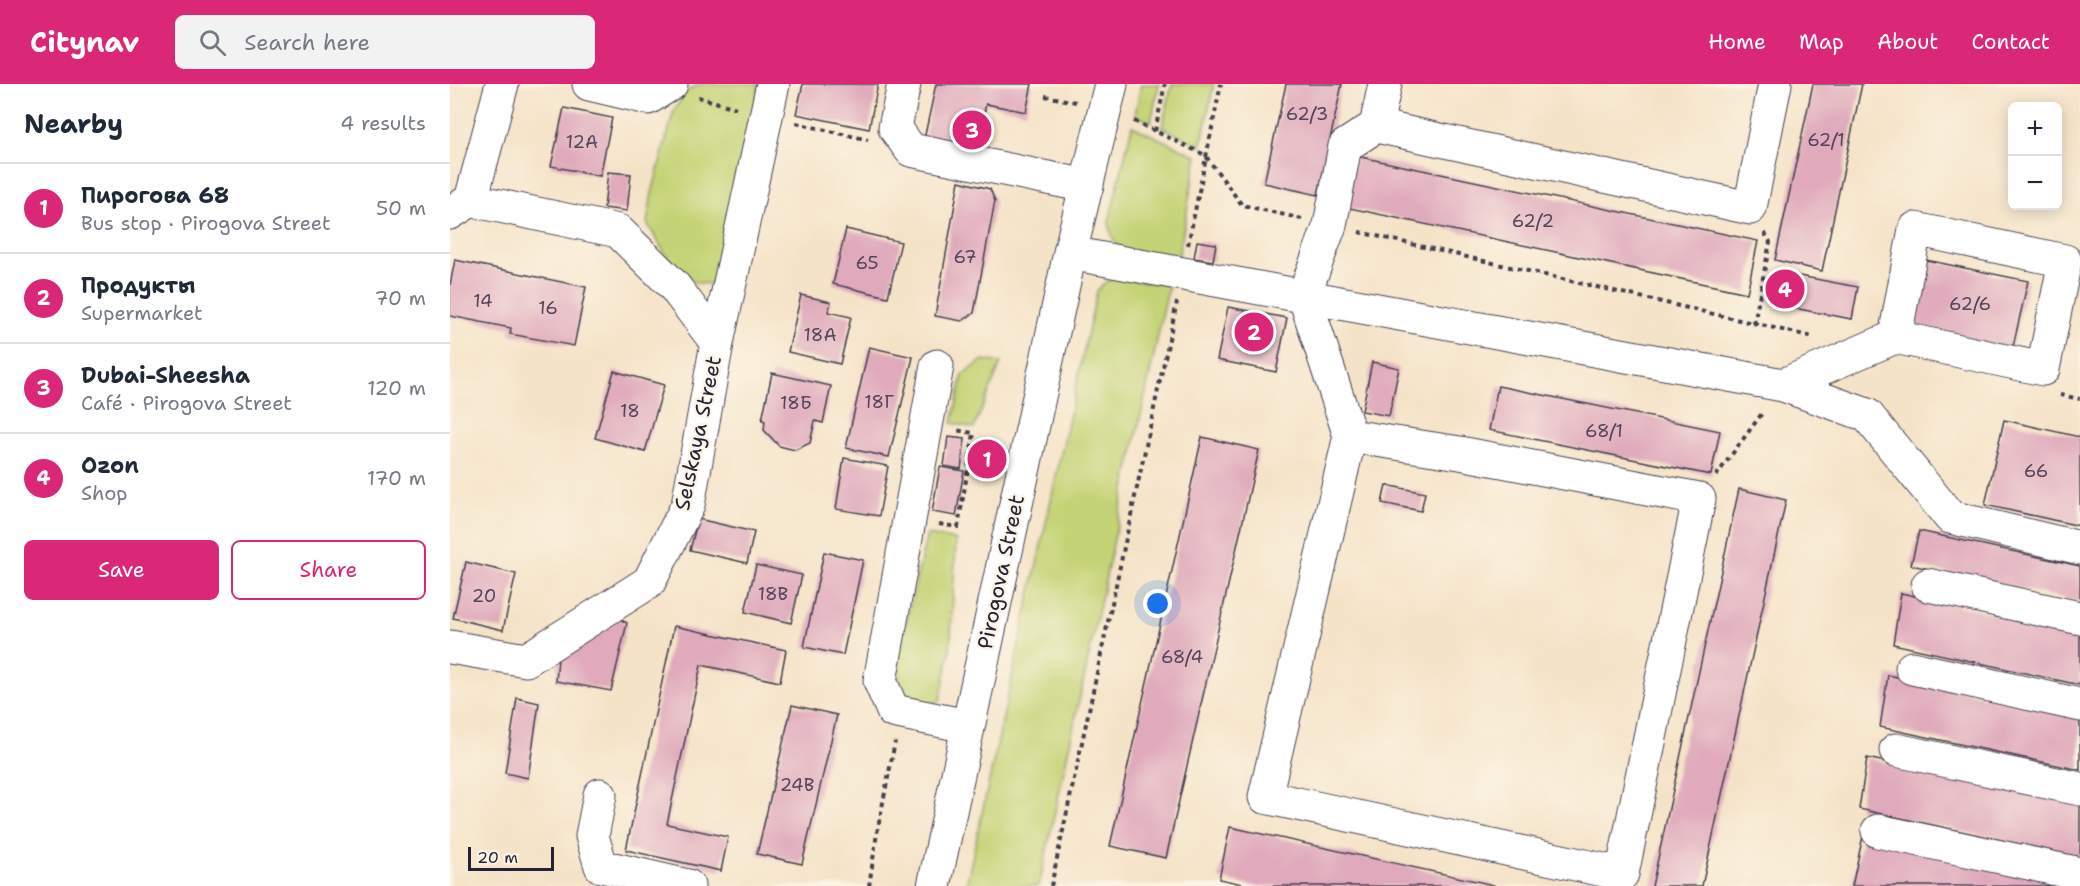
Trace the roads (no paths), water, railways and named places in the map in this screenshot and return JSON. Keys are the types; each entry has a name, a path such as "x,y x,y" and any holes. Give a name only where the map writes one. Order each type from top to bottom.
{"street":[{"name":"Selskaya Street","path":"502,84 461,207 618,231 674,286 717,342"},
{"path":"589,84 648,98 671,84"},
{"name":"Selskaya Street","path":"450,647 526,660 649,582 687,505 717,342 773,84"},
{"path":"904,84 895,128 911,150 1087,186"},
{"path":"1350,436 1460,453 1699,499 1622,874 1264,797 1350,436 1304,295 1330,225 1345,146 1376,126 1385,84"},
{"path":"1376,126 1750,208 1775,84"},
{"name":"Pirogova Street","path":"933,886 1070,253 1108,96"},
{"path":"1783,385 1895,337 2043,369 2065,261 1915,229 1895,337"},
{"path":"1070,253 1783,385 1867,415 1950,517 2080,548"},
{"path":"937,366 880,681 893,711 967,726"},
{"path":"1928,585 2080,618"},
{"path":"1912,668 2080,705"},
{"path":"1896,750 2080,789"},
{"path":"600,795 592,836 601,866 688,886"},
{"path":"1878,831 2080,874"}],"place":[{"name":"Dubai-Sheesha","path":"972,130"},
{"name":"Ozon","path":"1785,289"},
{"name":"Продукты","path":"1254,332"},
{"name":"Пирогова 68","path":"987,459"}]}
